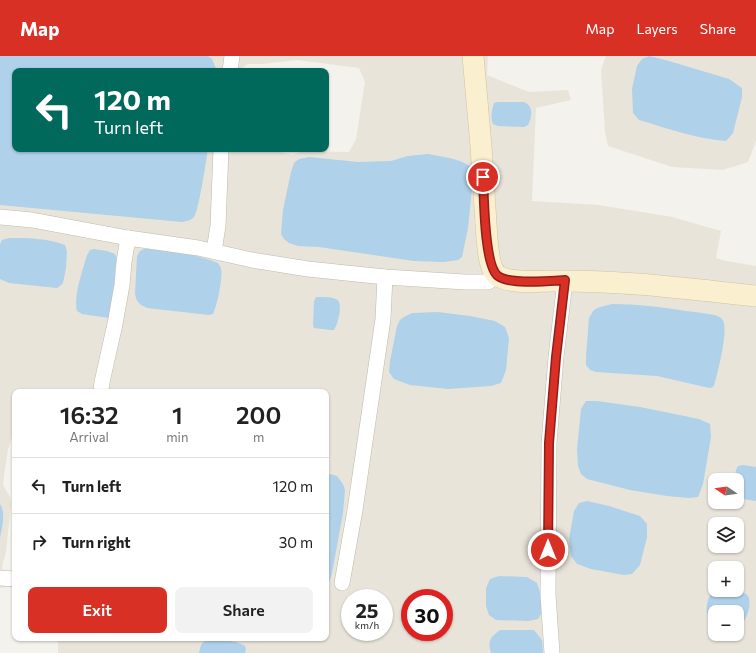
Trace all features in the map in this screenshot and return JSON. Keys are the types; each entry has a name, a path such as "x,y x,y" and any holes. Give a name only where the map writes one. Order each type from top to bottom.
{"street":[{"path":"230,68 232,56"},
{"path":"473,56 481,146 486,239 490,261 493,270 497,275 503,278 519,281 565,280 610,282 656,285 756,296"},
{"path":"214,251 218,226 221,152"},
{"path":"0,217 32,220 128,238 198,248 252,260 308,269 385,277 464,282 488,282 497,275"},
{"path":"101,389 122,285 128,238"},
{"path":"342,583 355,510 383,319 385,277"},
{"path":"552,653 548,595 549,443 556,357 565,280"},
{"path":"0,578 12,580"}],"shaded area":[{"path":"0,56 488,56 487,75 529,92 568,90 571,100 536,108 532,201 599,205 672,217 721,231 716,258 756,266 756,653 58,653 58,641 329,641 329,389 12,389 12,437 8,450 3,485 10,497 11,504 6,552 2,566 3,570 12,573 12,588 0,588"},
{"path":"606,56 756,56 756,141 748,162 723,170 672,167 608,146 605,132 601,70"}],"water":[{"path":"0,56 208,56 212,59 216,68 12,68 12,152 207,152 200,196 196,213 193,218 182,222 0,205"},
{"path":"649,56 729,79 742,88 742,97 733,133 726,141 693,136 639,120 633,113 632,89 637,66 642,59"},
{"path":"524,102 527,104 531,109 528,125 524,127 498,126 493,124 491,116 494,103"},
{"path":"428,154 456,160 471,167 473,179 468,228 462,257 458,260 444,262 414,261 319,247 298,246 289,243 281,234 283,210 291,172 294,163 299,159 309,157 358,162 391,161 408,156"},
{"path":"9,238 30,238 65,245 67,251 63,283 57,288 9,283 0,279 0,244 2,240"},
{"path":"94,249 115,254 117,259 115,270 114,301 109,318 82,314 77,311 76,298 81,275 87,255 90,250"},
{"path":"144,249 182,253 201,257 218,263 221,268 221,279 218,299 213,314 209,315 147,308 139,303 135,294 137,256 140,251"},
{"path":"316,297 336,299 340,304 340,313 334,330 314,328 314,301"},
{"path":"612,304 667,308 711,314 721,318 724,324 725,332 714,386 710,388 657,376 596,372 590,370 586,365 589,318 593,311 597,308"},
{"path":"438,312 495,321 505,327 509,338 506,370 501,383 491,386 448,389 410,385 394,379 389,372 390,361 397,326 400,320 412,313"},
{"path":"586,401 597,401 640,407 699,419 710,424 711,437 703,484 698,497 689,498 667,496 630,490 587,479 581,474 578,466 577,449 581,409"},
{"path":"743,465 756,467 756,501 744,499 744,473 735,473 738,466"},
{"path":"329,474 337,476 343,484 345,490 343,513 329,582"},
{"path":"587,501 640,516 647,524 647,537 640,565 632,574 624,575 591,569 577,564 571,556 569,539 574,511 579,503"},
{"path":"0,504 3,516 0,538"},
{"path":"499,576 527,577 537,583 541,595 541,614 538,619 529,621 496,620 489,615 486,606 486,588 490,579"},
{"path":"744,593 748,596 749,600 747,616 744,621 744,605 708,605 708,615 707,606 710,597 744,597"},
{"path":"500,630 534,630 542,640 543,653 491,653 489,645 491,639"},
{"path":"228,641 241,644 245,646 246,649 245,653 199,653 203,642"}],"route":[{"path":"483,177 486,239 493,270 497,275 511,280 565,280 556,357 549,443 548,550"}]}
